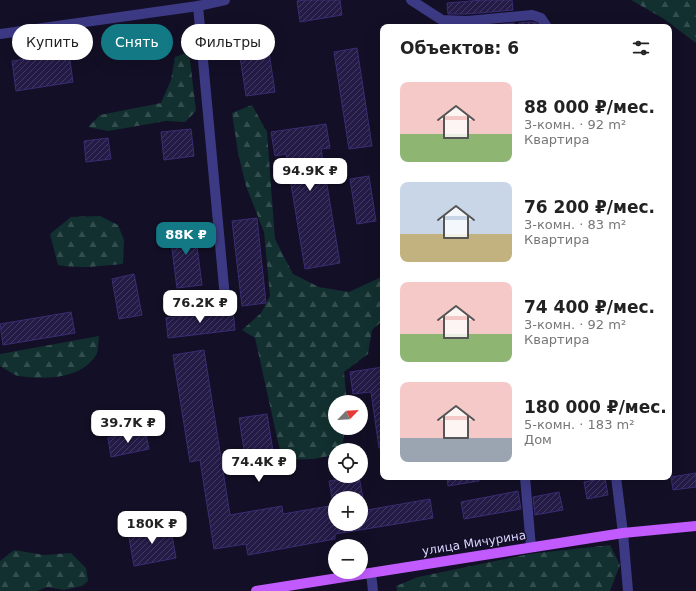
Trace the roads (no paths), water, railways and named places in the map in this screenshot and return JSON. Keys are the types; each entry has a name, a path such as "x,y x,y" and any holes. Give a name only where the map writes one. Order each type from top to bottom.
{"main road":[{"name":"улица Мичурина","path":"256,591 531,546 623,533 696,526"}],"street":[{"path":"0,34 198,6 225,0"},
{"path":"411,0 442,20 468,21 532,16 541,18 545,24"},
{"path":"198,6 226,309"},
{"path":"525,480 531,546"},
{"path":"616,480 628,591"},
{"path":"371,573 373,591"}]}
